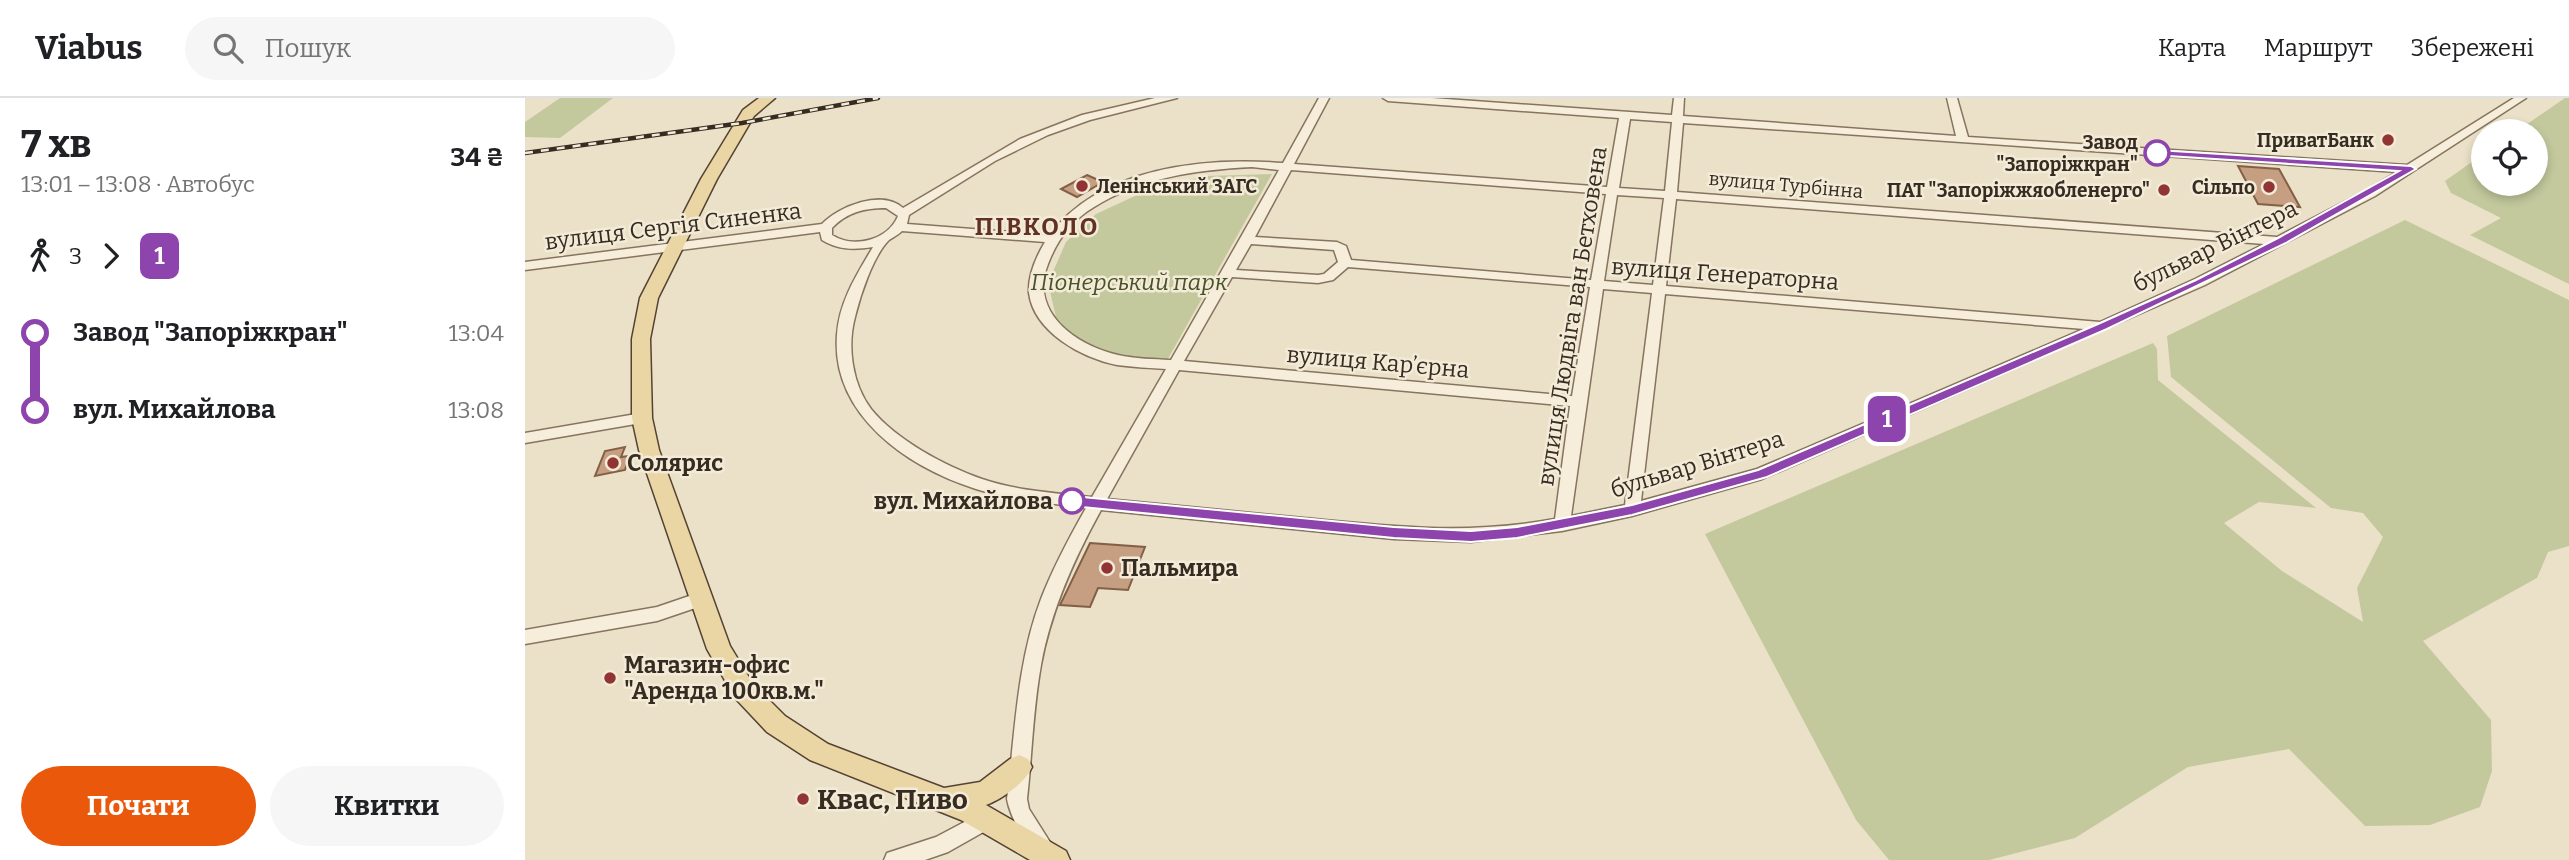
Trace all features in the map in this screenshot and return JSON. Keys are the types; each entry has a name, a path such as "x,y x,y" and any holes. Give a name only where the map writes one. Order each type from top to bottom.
{"main road":[{"path":"768,98 747,106 649,298 644,318 642,418 649,450 719,649 744,691 776,724 819,752 944,799 987,819 1052,857"},
{"path":"944,799 986,793 1019,766"}],"street":[{"path":"903,213 1005,150 1044,133 1126,107 1172,98"},
{"path":"1052,857 1019,812 1017,799 1019,766 1038,634 1049,601 1070,552 1247,240 1324,98"},
{"path":"1388,98 2411,169"},
{"path":"1632,510 1660,291 1679,98"},
{"path":"1952,98 1963,140"},
{"name":"бульвар Вінтера","path":"884,238 856,286 844,332 844,356 849,378 864,411 898,442 926,461 979,484 1023,494 1097,505 1394,533 1471,536 1562,525 1632,510 1762,473 2200,282 2282,241 2411,169 2521,98"},
{"name":"вулиця Людвіга ван Бетховена","path":"1562,525 1578,401 1625,114"},
{"name":"вулиця Турбінна","path":"1052,239 1064,224 1088,205 1147,179 1213,165 1286,165 2282,241"},
{"path":"887,204 903,213 903,221 899,227 884,238 860,244 839,244 826,237 826,227 840,214 863,206 887,204"},
{"name":"вулиця Сергія Синенка","path":"525,266 826,227"},
{"path":"899,227 1052,239"},
{"name":"вулиця Кар’єрна","path":"1052,239 1039,265 1035,288 1045,318 1073,344 1105,357 1174,367 1578,401"},
{"path":"1227,273 1318,279 1328,277 1345,263 1342,249 1337,246 1247,240"},
{"name":"вулиця Генераторна","path":"1345,263 2103,326"},
{"path":"525,438 642,418"},
{"path":"525,637 657,614 701,599"},
{"path":"894,860 941,845 987,819"}],"green space":[{"path":"560,98 613,98 560,138 525,137 525,122"},
{"path":"2569,98 2569,284 2470,235 2501,218 2451,193 2445,181 2471,163 2471,196 2548,196 2548,119 2534,119"},
{"name":"Піонерський парк","path":"1272,174 1165,364 1122,359 1078,341 1056,317 1048,283 1066,242 1096,214 1150,189 1206,176"},
{"path":"2405,220 2569,300 2569,546 2548,552 2537,578 2423,641 2491,720 2492,771 2480,807 2430,825 2365,826 2289,749 2188,767 2075,838 1989,860 1889,860 1856,820 1705,534 2153,343 2157,349 2158,380 2316,508 2259,502 2224,523 2282,571 2363,622 2357,588 2383,537 2363,513 2331,508 2171,377 2167,336"}],"building":[{"name":"Сільпо","path":"2238,166 2279,169 2300,207 2258,204"},
{"name":"Ленінський ЗАГС","path":"1087,175 1103,182 1077,197 1061,189"},
{"name":"Солярис","path":"625,447 621,457 629,456 625,470 595,476 605,451"},
{"name":"Пальмира","path":"1090,543 1145,547 1128,590 1098,588 1090,607 1060,605"}],"railway":[{"path":"525,153 742,123 878,98"}],"bus line":[{"name":"1","path":"1072,501 1394,533 1471,536 1517,533 1632,510 1762,473 2103,326 2282,241 2411,169 2157,153"}],"place":[{"name":"ПриватБанк","path":"2388,140"},
{"name":"Завод \"Запоріжкран\"","path":"2157,153"},
{"name":"Ленінський ЗАГС","path":"1082,186"},
{"name":"Сільпо","path":"2269,187"},
{"name":"ПАТ \"Запоріжжяобленерго\"","path":"2164,190"},
{"name":"Солярис","path":"613,463"},
{"name":"вул. Михайлова","path":"1072,501"},
{"name":"Пальмира","path":"1107,568"},
{"name":"Магазин-офис \"Аренда 100кв.м.\"","path":"610,678"},
{"name":"Квас, Пиво","path":"803,799"}],"district":[{"name":"ПІВКОЛО","path":"1037,227"}]}
